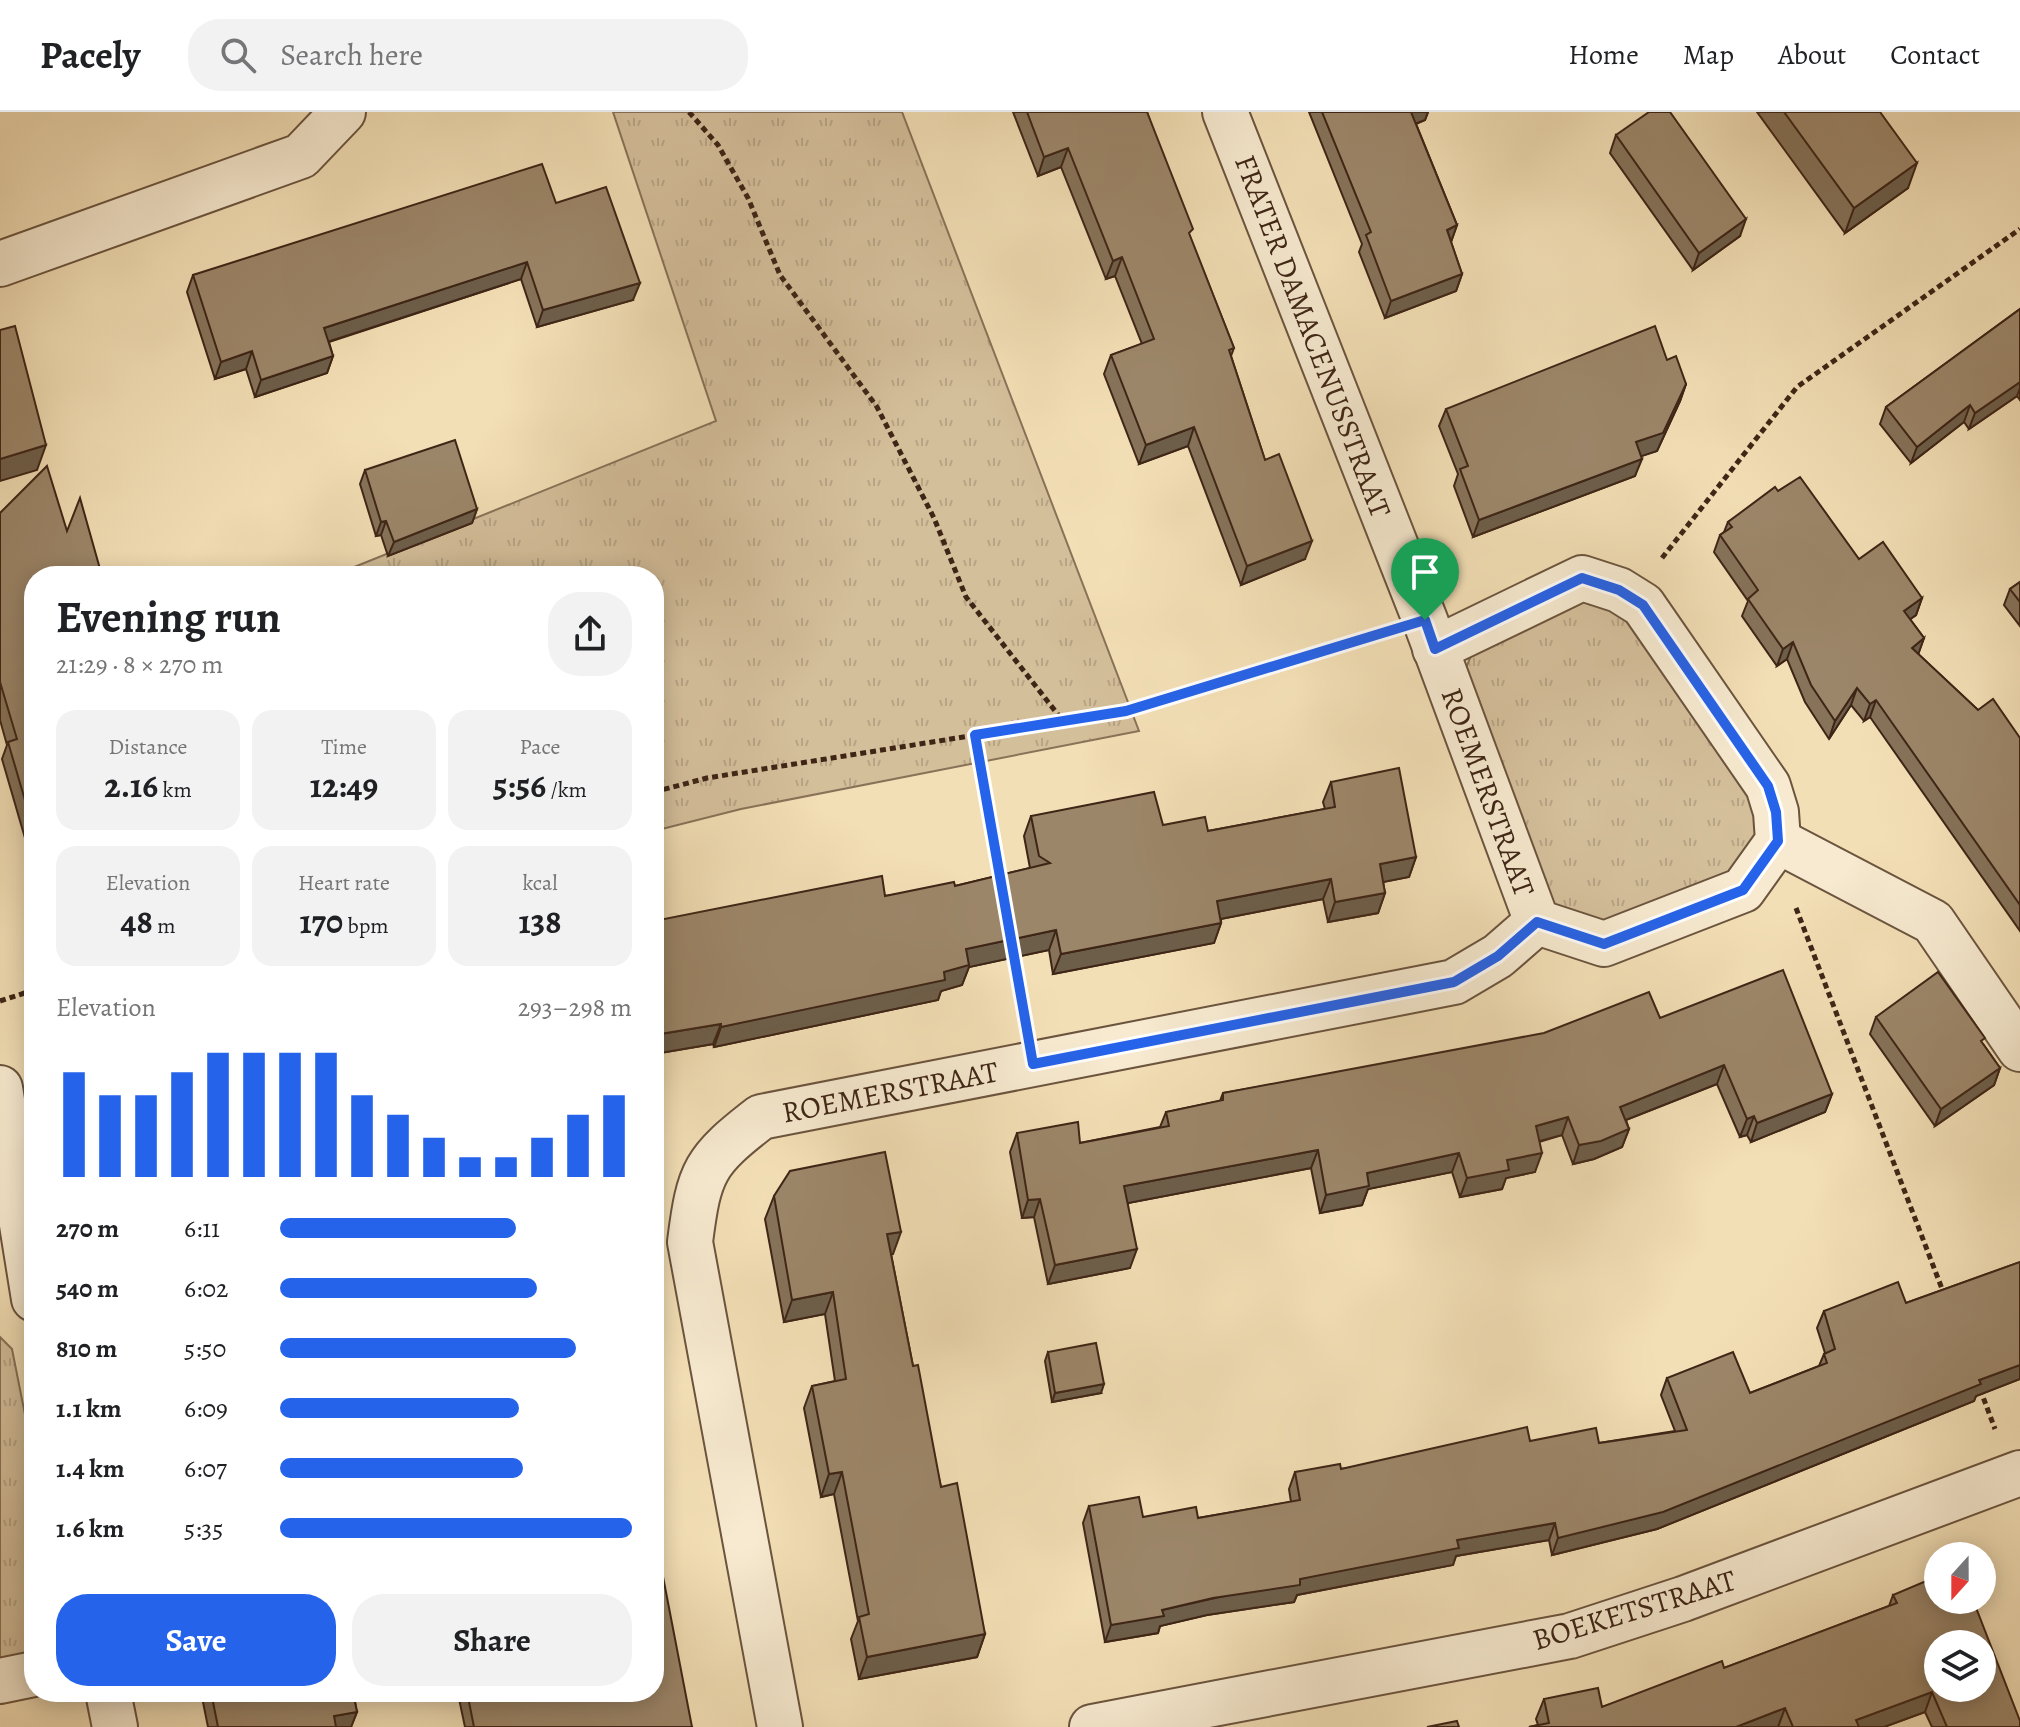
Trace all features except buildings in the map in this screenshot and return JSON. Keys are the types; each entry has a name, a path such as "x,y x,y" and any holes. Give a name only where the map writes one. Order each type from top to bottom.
{"street":[{"name":"FRATER DAMACENUSSTRAAT","path":"1225,112 1430,635"},
{"path":"0,264 301,156 348,113"},
{"path":"1430,635 1582,578 1631,597 1643,605 1768,786 1776,812 1775,846 1743,890 1604,944 1537,922"},
{"name":"ROEMERSTRAAT","path":"780,1727 690,1242 697,1189 719,1149 761,1117 1454,982 1498,956 1537,922 1430,635"},
{"path":"1775,846 1933,922 2020,1049"},
{"path":"0,1088 22,1288"},
{"name":"BOEKETSTRAAT","path":"1092,1727 1570,1636 1683,1599 2016,1474"},
{"path":"0,1681 24,1676"},
{"path":"110,1702 115,1727"}],"path":[{"path":"689,112 718,145 748,198 780,275 877,407 934,518 966,597 1064,722"},
{"path":"1631,597 1797,387 2020,229"},
{"path":"664,789 707,778 1126,711 1430,635"},
{"path":"975,735 1002,892"},
{"path":"1775,846 1945,1297"},
{"path":"1011,939 1033,1064"},
{"path":"0,1001 24,993"},
{"path":"1979,1386 2016,1474"}],"green space":[{"path":"613,112 902,112 1139,731 741,809 664,828 664,566 357,566 716,421"},
{"path":"1577,599 1597,599 1633,619 1767,814 1752,865 1609,926 1565,918 1543,890 1463,675 1475,646"},
{"path":"0,1337 12,1349 24,1410 24,1657 0,1665"}],"route":[{"path":"1582,578 1619,590 1643,605 1768,786 1776,812 1778,841 1760,869 1743,890 1604,944 1537,922 1498,956 1454,982 1033,1064 975,735 1126,711 1425,620 1435,649 1582,578"}]}
